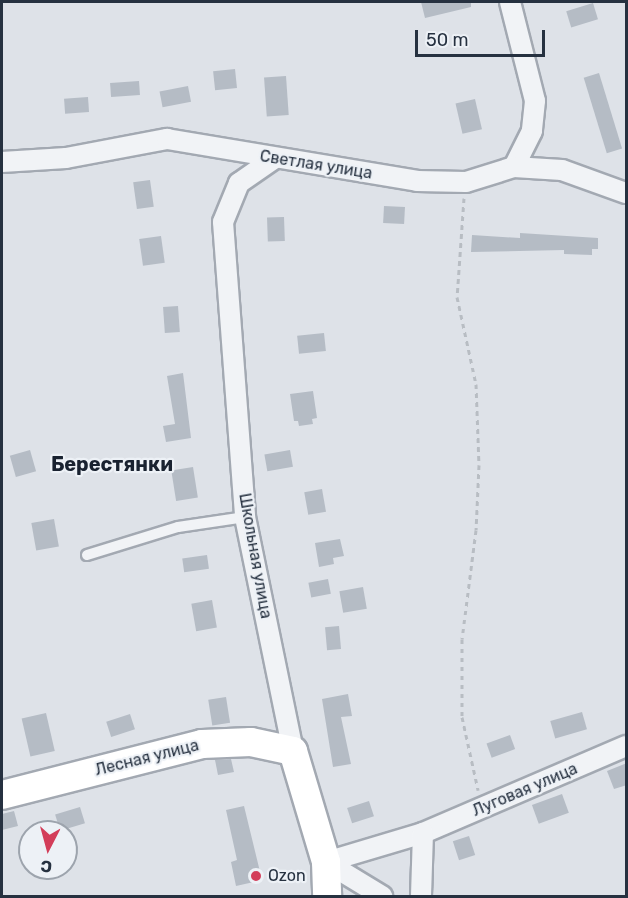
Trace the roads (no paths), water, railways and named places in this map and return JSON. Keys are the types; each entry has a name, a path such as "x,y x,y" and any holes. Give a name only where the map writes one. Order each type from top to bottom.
{"street":[{"path":"510,2 535,101 532,130 514,167"},
{"name":"Светлая улица","path":"2,162 66,158 167,140 417,181 466,182 514,167 562,170 627,193"},
{"name":"Школьная улица","path":"275,158 240,183 223,222 244,517 293,751 326,862 327,897"},
{"name":"Лесная улица","path":"2,795 202,744 251,742 293,751"},
{"name":"Луговая улица","path":"326,862 423,833 627,746"},
{"path":"421,897 423,833"},
{"path":"326,862 382,897"}],"lane":[{"path":"87,555 178,527 244,517"}],"place":[{"name":"Ozon","path":"256,876"}],"district":[{"name":"Берестянки","path":"112,464"}]}
